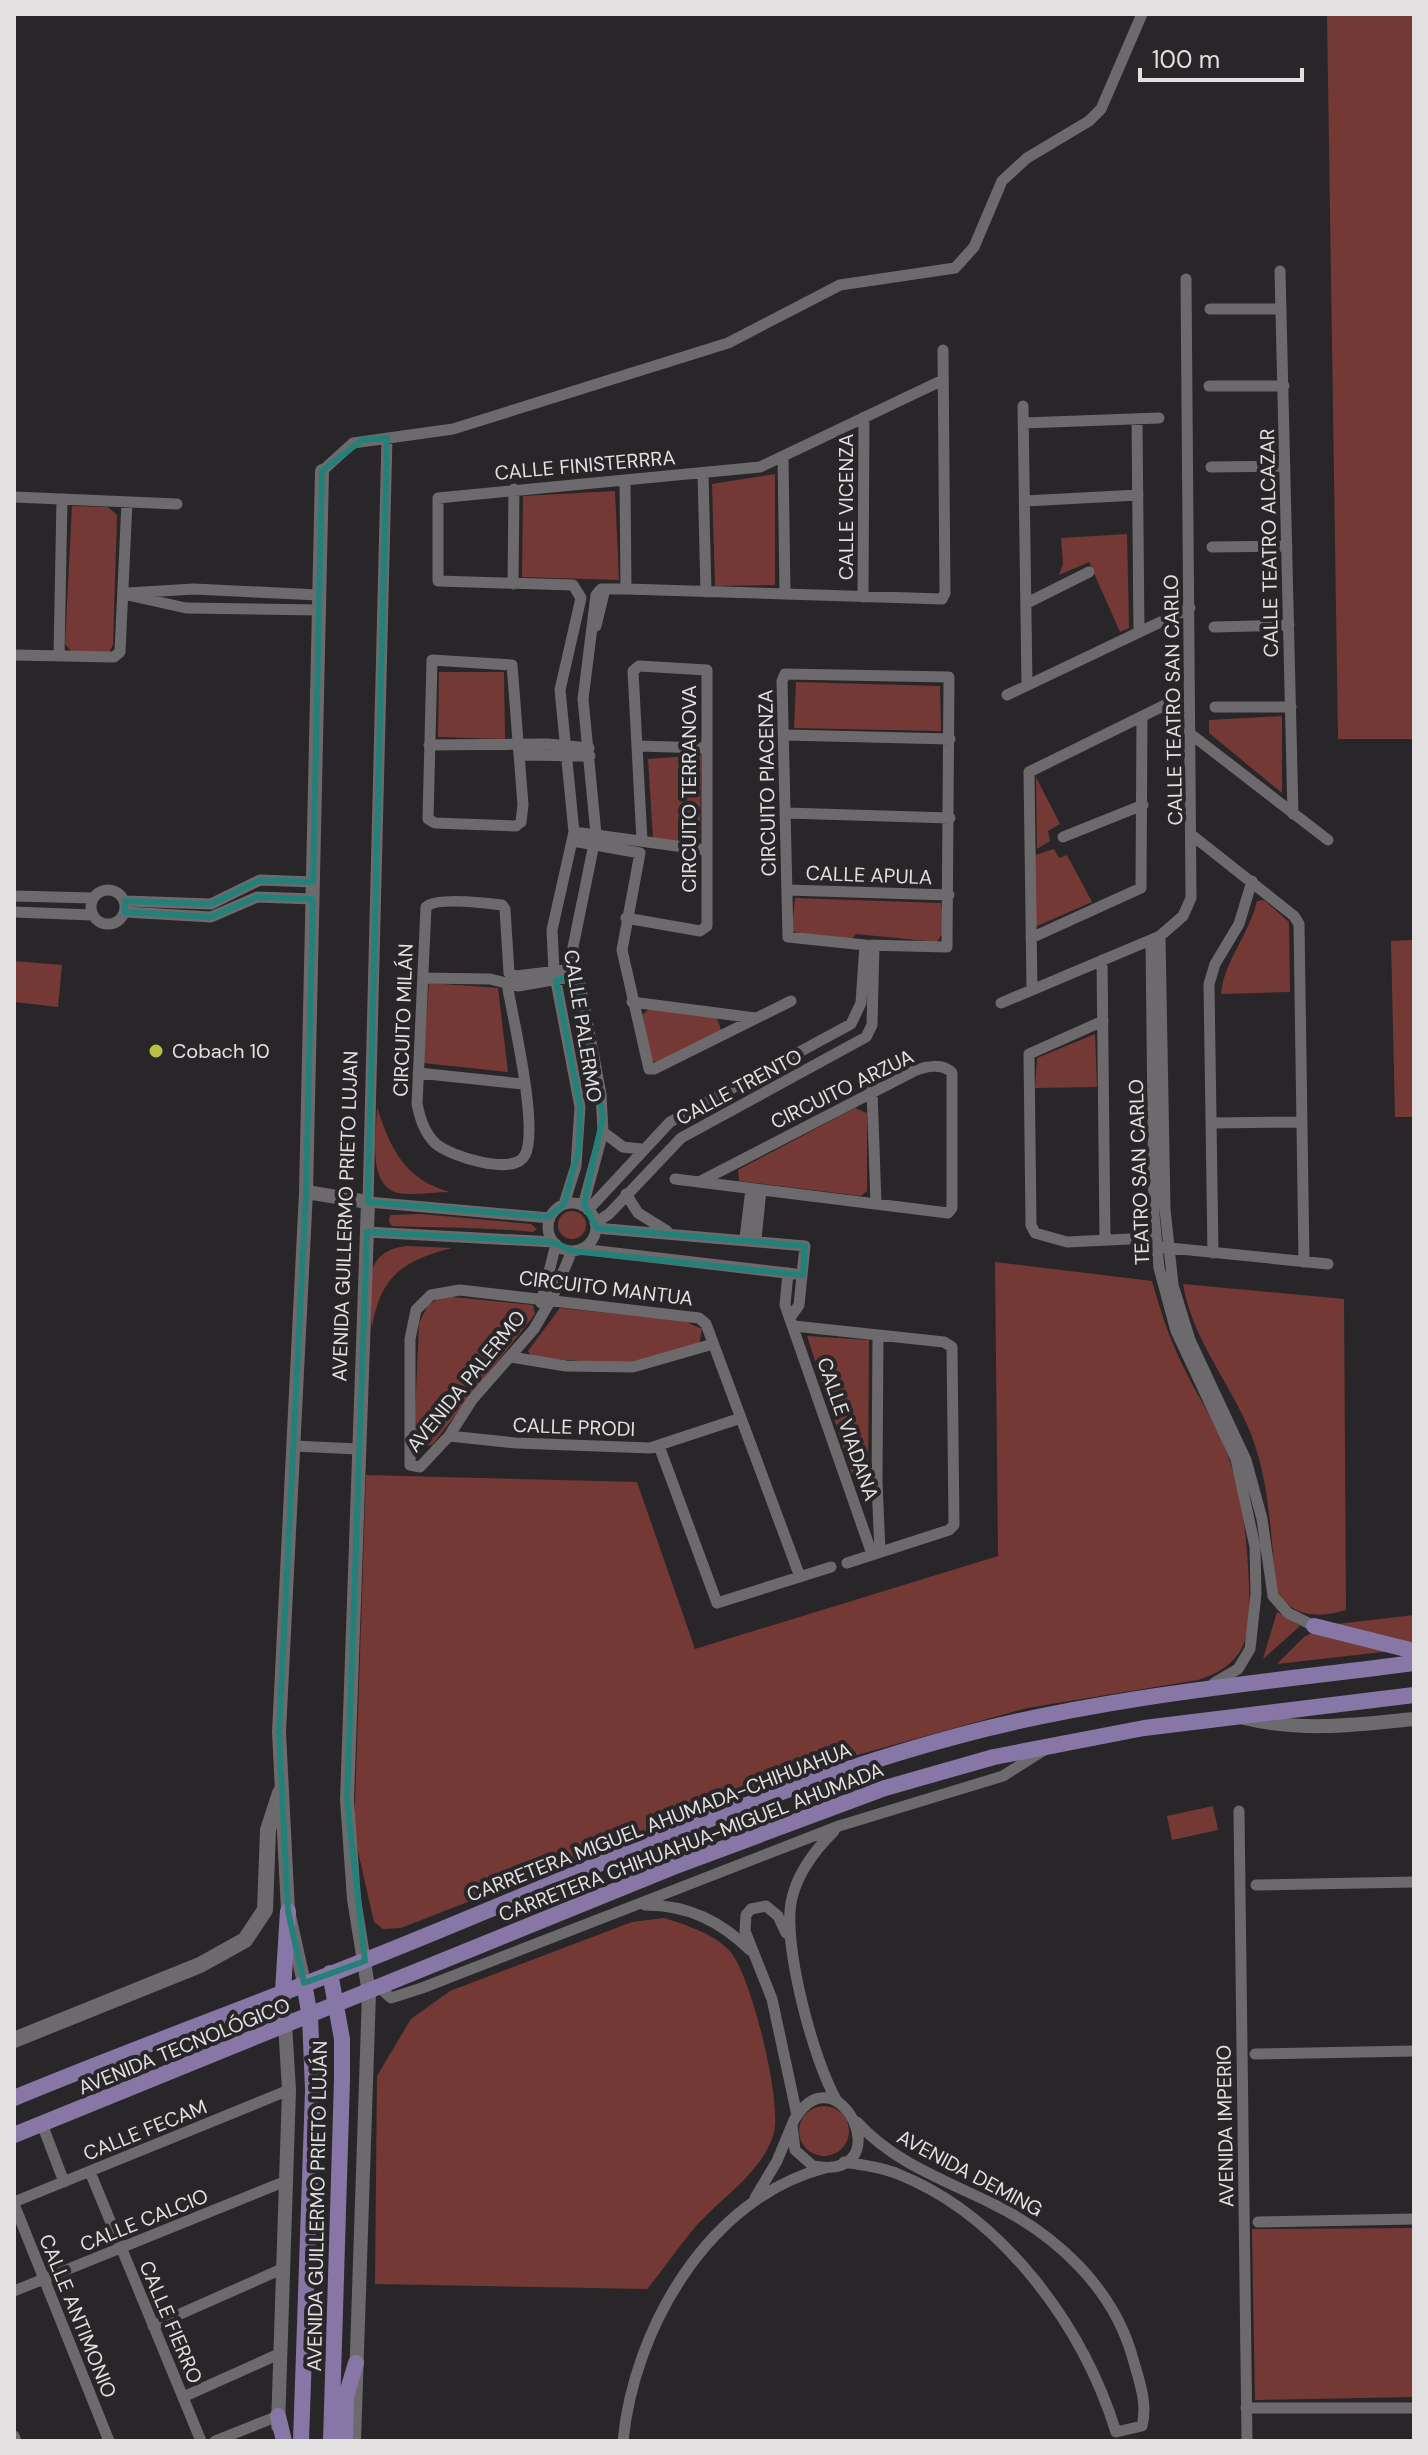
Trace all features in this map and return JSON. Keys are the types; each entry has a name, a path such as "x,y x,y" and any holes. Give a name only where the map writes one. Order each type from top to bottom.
{"main road":[{"path":"1314,1626 1414,1651"},
{"name":"CARRETERA MIGUEL AHUMADA-CHIHUAHUA","path":"304,1983 365,1961 622,1853 856,1765 1042,1716 1197,1691 1414,1663"},
{"name":"CARRETERA CHIHUAHUA-MIGUEL AHUMADA","path":"374,1991 793,1820 957,1766 1052,1744 1236,1716 1414,1695"},
{"path":"14,2040 200,1965 245,1940 265,1910 268,1830 280,1793"},
{"path":"283,1991 288,1911"},
{"name":"AVENIDA GUILLERMO PRIETO LUJÁN","path":"330,1973 342,2039 331,2441"},
{"name":"AVENIDA TECNOLÓGICO","path":"19,2094 304,1983"},
{"name":"AVENIDA GUILLERMO PRIETO LUJÁN","path":"301,2441 313,2090 310,2017 304,1983"},
{"name":"AVENIDA TECNOLÓGICO","path":"14,2135 374,1991"},
{"path":"345,2441 346,2396 356,2363"},
{"path":"278,2416 284,2441"}],"street":[{"path":"322,471 353,443 465,426 728,343 840,285 955,268 974,247 1002,181 1027,158 1082,126 1101,109 1142,14"},
{"name":"CALLE TEATRO ALCAZAR","path":"1280,271 1293,814"},
{"name":"CALLE TEATRO SAN CARLO","path":"1001,1003 1156,938 1188,908 1192,889 1193,836 1186,279"},
{"path":"1210,309 1281,309"},
{"path":"625,480 626,589 939,600 945,595 943,350"},
{"name":"CALLE FINISTERRRA","path":"574,587 444,583 435,576 439,496 760,467 943,380"},
{"path":"1209,386 1284,386"},
{"path":"1023,406 1027,685"},
{"name":"CALLE VICENZA","path":"863,597 864,417"},
{"path":"1024,423 1159,418"},
{"path":"1137,419 1139,632"},
{"name":"AVENIDA GUILLERMO PRIETO LUJAN","path":"374,1991 365,1961 350,1862 347,1800 368,1202 387,438"},
{"path":"783,457 785,594"},
{"path":"1211,467 1285,466"},
{"name":"AVENIDA GUILLERMO PRIETO LUJAN","path":"304,1983 288,1911 280,1793 280,1706 306,1192 322,471"},
{"path":"703,474 706,592"},
{"path":"513,584 514,489"},
{"path":"1025,501 1138,495"},
{"path":"14,497 177,504"},
{"path":"59,656 62,499"},
{"path":"14,655 114,657 120,652 127,502"},
{"path":"1212,547 1287,546"},
{"path":"1027,603 1089,572"},
{"name":"CALLE PALERMO","path":"564,1204 576,1166 580,1126 555,976 552,930 574,836 560,690 581,603 574,587"},
{"name":"CALLE PALERMO","path":"586,1208 603,1132 601,1094 575,973 574,927 595,839 583,685 596,620 596,595 603,589 626,589"},
{"path":"123,594 214,590 255,592 319,602"},
{"path":"214,590 214,608"},
{"path":"255,592 255,609"},
{"path":"123,594 186,608 255,609 319,602"},
{"path":"1007,695 1190,608"},
{"path":"576,618 596,620"},
{"path":"1214,627 1289,625"},
{"path":"433,660 510,663 519,750 521,822 511,827 435,823 427,817 429,745 430,665 433,660"},
{"name":"CIRCUITO TERRANOVA","path":"626,918 700,931 705,929 707,670 639,666 633,674 641,847 626,918 622,959 647,1066 651,1070 791,1001"},
{"name":"CIRCUITO PIACENZA","path":"785,674 947,676 950,680 950,739 947,947 790,939 786,930 782,681 785,674"},
{"path":"1032,990 1029,772 1165,705"},
{"path":"1215,707 1291,707"},
{"path":"1031,938 1139,892 1142,884 1142,716"},
{"path":"785,735 950,739"},
{"path":"1192,735 1328,840"},
{"path":"429,745 589,752"},
{"path":"638,746 706,748"},
{"path":"1063,837 1143,805"},
{"path":"786,813 950,818"},
{"path":"574,836 641,847 706,850"},
{"path":"1193,836 1252,881 1299,924 1304,1262"},
{"path":"125,907 211,904 260,880 313,882"},
{"path":"1213,1253 1209,984 1215,964 1239,924 1252,881"},
{"path":"14,896 92,898 107,889 118,892 125,907"},
{"name":"CALLE APULA","path":"787,890 949,895"},
{"path":"125,907 211,917 257,897 313,899"},
{"path":"92,898 92,915"},
{"name":"CIRCUITO MILÁN","path":"507,984 529,1145 520,1162 509,1165 458,1156 433,1141 419,1114 425,911 432,902 504,906 506,968 516,976 555,976"},
{"path":"14,912 92,915 107,925 118,922 125,907"},
{"name":"TEATRO SAN CARLO","path":"1156,938 1161,1247 1165,1296 1176,1331 1236,1459 1255,1547 1255,1624 1250,1649 1238,1669 1197,1691"},
{"name":"CALLE TRENTO","path":"586,1208 641,1149 681,1115 851,1024 858,1016 870,945"},
{"name":"CALLE TRENTO","path":"595,1225 681,1138 859,1043 872,1025 870,945"},
{"path":"1102,960 1105,1240"},
{"path":"423,978 490,979 518,986 575,973"},
{"path":"632,1002 755,1018"},
{"path":"1103,1021 1032,1051 1028,1056 1032,1230 1052,1240 1130,1239"},
{"name":"CIRCUITO ARZUA","path":"675,1179 944,1213 950,1211 953,1077 945,1068 922,1068 872,1090 701,1181"},
{"path":"418,1073 523,1084"},
{"path":"872,1090 876,1204"},
{"path":"1213,1123 1301,1122"},
{"path":"603,1132 623,1147 641,1149"},
{"path":"750,1239 756,1190"},
{"path":"306,1192 368,1202 550,1218"},
{"path":"626,1194 645,1219 671,1233"},
{"path":"564,1204 586,1208 595,1225 591,1240 576,1250 546,1298 555,1243 549,1235 550,1218 564,1204"},
{"path":"595,1225 806,1247 799,1305 793,1320 878,1335 950,1343 954,1525 949,1530 847,1563"},
{"path":"367,1232 555,1243 576,1250 803,1275"},
{"path":"1161,1247 1328,1264"},
{"name":"TEATRO SAN CARLO","path":"1161,1247 1190,1340 1230,1421 1251,1474 1273,1596 1288,1613 1314,1626"},
{"name":"CALLE VIADANA","path":"788,1273 785,1303 876,1553"},
{"name":"CIRCUITO MANTUA","path":"414,1467 408,1462 410,1339 412,1321 424,1300 449,1290 546,1298 702,1319 800,1577"},
{"name":"AVENIDA PALERMO","path":"414,1467 423,1466 449,1436 472,1400 534,1329 546,1298"},
{"path":"876,1553 878,1335"},
{"path":"511,1357 566,1366 633,1367 713,1344"},
{"name":"CALLE PRODI","path":"449,1436 516,1443 659,1446 741,1418"},
{"path":"295,1446 357,1449"},
{"path":"659,1446 717,1603 831,1567"},
{"path":"1236,1716 1301,1728 1414,1719"},
{"path":"374,1991 387,1997 404,1995 839,1826 1003,1776 1052,1744"},
{"name":"AVENIDA IMPERIO","path":"1239,1811 1247,2441"},
{"path":"752,2202 788,2180 844,2162 857,2144 857,2122 837,2101 817,2057 788,1920 799,1878 811,1857 839,1826"},
{"path":"1256,1885 1414,1882"},
{"path":"639,1905 665,1905 708,1917 731,1932 751,1951"},
{"path":"790,1941 773,1910 759,1906 751,1909 744,1922 751,1951 772,1999 794,2120 795,2150 802,2159 825,2168"},
{"name":"AVENIDA GUILLERMO PRIETO LUJÁN","path":"277,2441 289,2090 288,2026 283,1991"},
{"name":"AVENIDA GUILLERMO PRIETO LUJÁN","path":"354,2441 374,1991"},
{"path":"1255,2054 1414,2051"},
{"name":"CALLE FECAM","path":"14,2203 289,2090"},
{"path":"623,2441 631,2387 657,2316 693,2264 752,2202 777,2161 794,2120 814,2101 837,2101"},
{"name":"AVENIDA DEMING","path":"844,2162 894,2172 917,2182 979,2225 1019,2264 1075,2337 1093,2372 1116,2432 1142,2426 1144,2408 1130,2349 1113,2310 1086,2273 1051,2238 1018,2216 907,2163 880,2144 857,2122"},
{"path":"42,2124 64,2182"},
{"name":"CALLE FIERRO","path":"90,2172 201,2441"},
{"name":"CALLE CALCIO","path":"14,2291 286,2181"},
{"name":"CALLE ANTIMONIO","path":"14,2203 109,2441"},
{"path":"1258,2222 1414,2219"},
{"path":"153,2326 284,2268"},
{"path":"183,2397 281,2353"},
{"path":"1246,2408 1414,2408"},
{"path":"215,2441 278,2416"}],"highlighted area":[{"path":"387,438 368,1202 548,1217 564,1204 579,1148 580,1107 556,980 576,976 603,1117 584,1204 597,1228 805,1246 803,1275 572,1251 552,1242 367,1232 347,1800 365,1961 304,1983 288,1911 279,1732 306,1192 313,899 257,897 211,917 125,912 125,901 211,904 260,880 313,882 322,471 362,440"}],"shaded area":[{"path":"1327,14 1414,14 1414,739 1338,739"},
{"path":"775,474 775,585 715,586 712,484"},
{"path":"615,491 619,580 522,577 523,496"},
{"path":"72,506 108,507 117,515 113,645 109,652 71,651 65,644"},
{"path":"1127,534 1129,628 1120,632 1089,562 1059,575 1063,564 1061,538"},
{"path":"439,672 504,672 505,739 438,737"},
{"path":"796,682 940,686 941,731 794,728"},
{"path":"1282,716 1282,793 1209,733 1209,720"},
{"path":"701,755 700,843 653,838 648,759"},
{"path":"1036,777 1060,824 1048,831 1050,841 1037,849"},
{"path":"1054,849 1059,858 1067,855 1092,902 1035,927 1035,855"},
{"path":"795,898 941,903 944,931 937,942 856,934 850,942 799,935 792,930"},
{"path":"1264,900 1289,922 1290,992 1221,994 1227,970 1257,901"},
{"path":"1414,940 1414,1117 1395,1117 1391,941"},
{"path":"14,961 62,965 58,1007 14,1002"},
{"path":"429,983 498,988 508,1072 423,1063"},
{"path":"649,1009 717,1018 721,1030 658,1063 650,1060 642,1015"},
{"path":"1095,1034 1097,1087 1035,1088 1037,1058"},
{"path":"377,1107 394,1149 411,1171 434,1187 450,1192 398,1193 381,1180 375,1143"},
{"path":"855,1108 867,1113 867,1191 861,1196 739,1181 738,1170"},
{"path":"572,1211 582,1215 586,1225 582,1235 572,1239 562,1235 558,1225 562,1215"},
{"path":"421,1214 531,1224 537,1229 533,1232 392,1226 389,1222 390,1215"},
{"path":"407,1246 452,1248 420,1258 397,1273 381,1295 372,1328 369,1287 374,1264 392,1249"},
{"path":"995,1262 1152,1281 1176,1350 1225,1448 1240,1498 1247,1550 1249,1619 1247,1633 1237,1656 1215,1673 1198,1680 1027,1708 817,1766 401,1928 383,1929 374,1922 354,1834 366,1475 637,1482 695,1649 998,1556"},
{"path":"1183,1284 1344,1299 1346,1610 1307,1614 1291,1606 1277,1591 1266,1492 1258,1453 1243,1415 1203,1343"},
{"path":"443,1296 533,1305 535,1314 433,1444 422,1448 414,1438 419,1323 428,1305"},
{"path":"560,1308 684,1321 702,1329 699,1345 633,1364 532,1358 528,1351"},
{"path":"807,1336 869,1340 868,1475 861,1479 852,1474"},
{"path":"1277,1612 1300,1626 1263,1659"},
{"path":"1414,1615 1414,1645 1337,1624"},
{"path":"1315,1631 1391,1651 1277,1664 1304,1637"},
{"path":"1213,1806 1218,1830 1172,1840 1167,1816"},
{"path":"664,1918 698,1930 729,1950 738,1963 755,2010 769,2067 775,2117 769,2147 750,2173 692,2231 647,2289 375,2284 377,2076 411,2019 450,1991 632,1922"},
{"path":"824,2106 842,2113 849,2131 842,2149 824,2156 806,2149 799,2131 806,2113"},
{"path":"1414,2228 1414,2397 1255,2400 1252,2229"}],"place":[{"name":"Cobach 10","path":"156,1051"}]}
